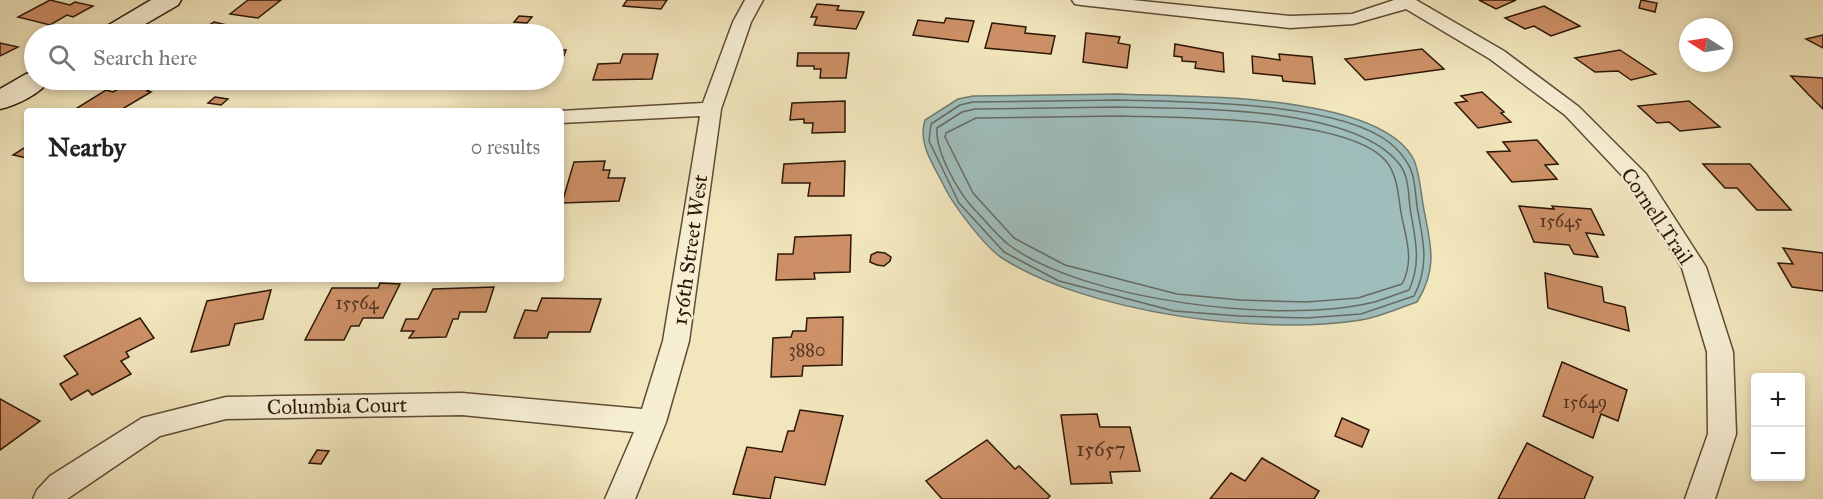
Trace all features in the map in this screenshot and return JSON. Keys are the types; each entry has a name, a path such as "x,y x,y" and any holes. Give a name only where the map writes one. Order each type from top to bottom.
{"street":[{"path":"128,24 169,0"},
{"name":"156th Street West","path":"620,499 652,422 676,341 711,109 742,22 754,0"},
{"path":"1081,0 1290,22 1353,19 1405,1"},
{"name":"Cornell Trail","path":"1405,1 1497,55 1572,111 1638,179 1694,267 1720,352 1722,434 1700,499"},
{"path":"0,101 24,87"},
{"path":"564,117 711,109"},
{"name":"Columbia Court","path":"48,499 61,485 152,426 226,408 462,404 652,422"}],"water":[{"path":"1119,94 1233,98 1323,110 1363,121 1394,138 1414,160 1416,166 1430,246 1428,278 1417,302 1361,320 1275,325 1226,322 1176,316 1080,293 1038,277 995,253 970,226 955,205 932,164 923,138 925,120 958,99 973,96"}],"building":[{"path":"50,0 70,5 75,2 93,6 73,17 67,15 52,24 18,17"},
{"path":"248,0 281,0 258,18 230,14"},
{"path":"627,0 667,0 661,9 623,6"},
{"path":"1479,0 1516,0 1496,9"},
{"path":"1641,0 1657,3 1655,12 1639,8"},
{"path":"817,4 839,6 837,10 864,12 856,29 814,25 817,17 811,17"},
{"path":"1544,6 1580,26 1551,36 1534,26 1525,29 1505,18"},
{"path":"519,16 532,17 527,23 514,22"},
{"path":"946,18 974,21 968,42 913,35 918,20 944,23"},
{"path":"992,23 1026,27 1025,33 1055,36 1051,54 985,48"},
{"path":"1086,33 1120,37 1118,43 1130,45 1127,68 1083,62"},
{"path":"1823,35 1823,48 1806,39"},
{"path":"0,43 18,47 0,56"},
{"path":"1175,44 1223,53 1224,72 1195,68 1196,62 1182,61 1182,57 1174,56"},
{"path":"1422,49 1444,69 1365,80 1345,59"},
{"path":"1620,50 1656,74 1631,80 1618,71 1595,72 1575,58"},
{"path":"798,53 849,53 846,78 820,78 821,69 814,69 814,66 797,66"},
{"path":"623,54 658,54 652,79 593,80 598,64 620,63"},
{"path":"1279,54 1312,57 1315,84 1283,81 1282,76 1253,73 1252,56 1280,60"},
{"path":"1791,76 1823,78 1823,109 1808,94"},
{"path":"106,90 113,92 149,90 147,91 151,92 124,108 77,108"},
{"path":"1482,92 1504,112 1501,113 1511,122 1478,128 1455,103 1467,101 1461,96"},
{"path":"215,97 228,99 221,105 208,103"},
{"path":"845,101 845,132 812,133 813,123 804,123 804,119 790,120 792,103"},
{"path":"1689,101 1720,127 1680,131 1669,122 1657,123 1638,106"},
{"path":"1537,140 1558,164 1545,165 1557,179 1512,182 1487,152 1510,151 1503,142"},
{"path":"24,148 24,157 13,155"},
{"path":"605,161 603,170 610,170 608,178 625,178 619,201 564,203 574,162"},
{"path":"845,161 844,196 808,196 810,183 782,183 784,164"},
{"path":"1703,164 1750,164 1791,210 1757,210 1737,188 1725,188"},
{"path":"1519,206 1591,209 1604,235 1586,233 1598,257 1574,254 1569,245 1534,242"},
{"path":"851,235 850,272 814,273 815,279 776,280 778,254 793,254 795,237"},
{"path":"1783,248 1823,253 1823,291 1792,287 1778,263 1793,264"},
{"path":"877,252 891,257 890,261 884,266 870,262 871,255"},
{"path":"1545,273 1602,287 1604,302 1625,307 1629,331 1548,308"},
{"path":"380,283 400,284 383,318 363,318 359,326 351,326 344,340 305,340 332,288 378,288"},
{"path":"494,287 486,312 460,312 458,319 453,319 446,337 409,338 414,331 401,331 406,319 418,319 433,289"},
{"path":"271,290 263,319 235,324 229,345 191,352 207,301"},
{"path":"542,298 601,299 590,332 549,332 547,338 514,338 525,310 537,311"},
{"path":"843,317 842,365 803,366 802,376 771,377 773,338 791,337 793,331 806,331 807,318"},
{"path":"140,318 154,338 126,352 129,357 121,361 131,374 92,395 88,390 71,400 60,384 78,374 64,356"},
{"path":"1562,362 1627,390 1618,421 1601,414 1593,438 1543,416"},
{"path":"0,399 40,421 0,450"},
{"path":"800,410 843,416 825,485 775,477 770,499 733,494 747,447 782,452 788,431 794,431"},
{"path":"1097,414 1100,427 1130,427 1140,471 1110,472 1112,483 1071,484 1061,415"},
{"path":"1342,418 1369,430 1362,447 1335,436"},
{"path":"987,440 1015,469 1019,466 1050,496 1047,499 942,499 926,481"},
{"path":"1527,443 1593,477 1584,499 1498,499"},
{"path":"317,450 329,451 321,464 309,463"},
{"path":"1262,458 1319,491 1314,499 1210,499 1231,473 1245,481"}]}
